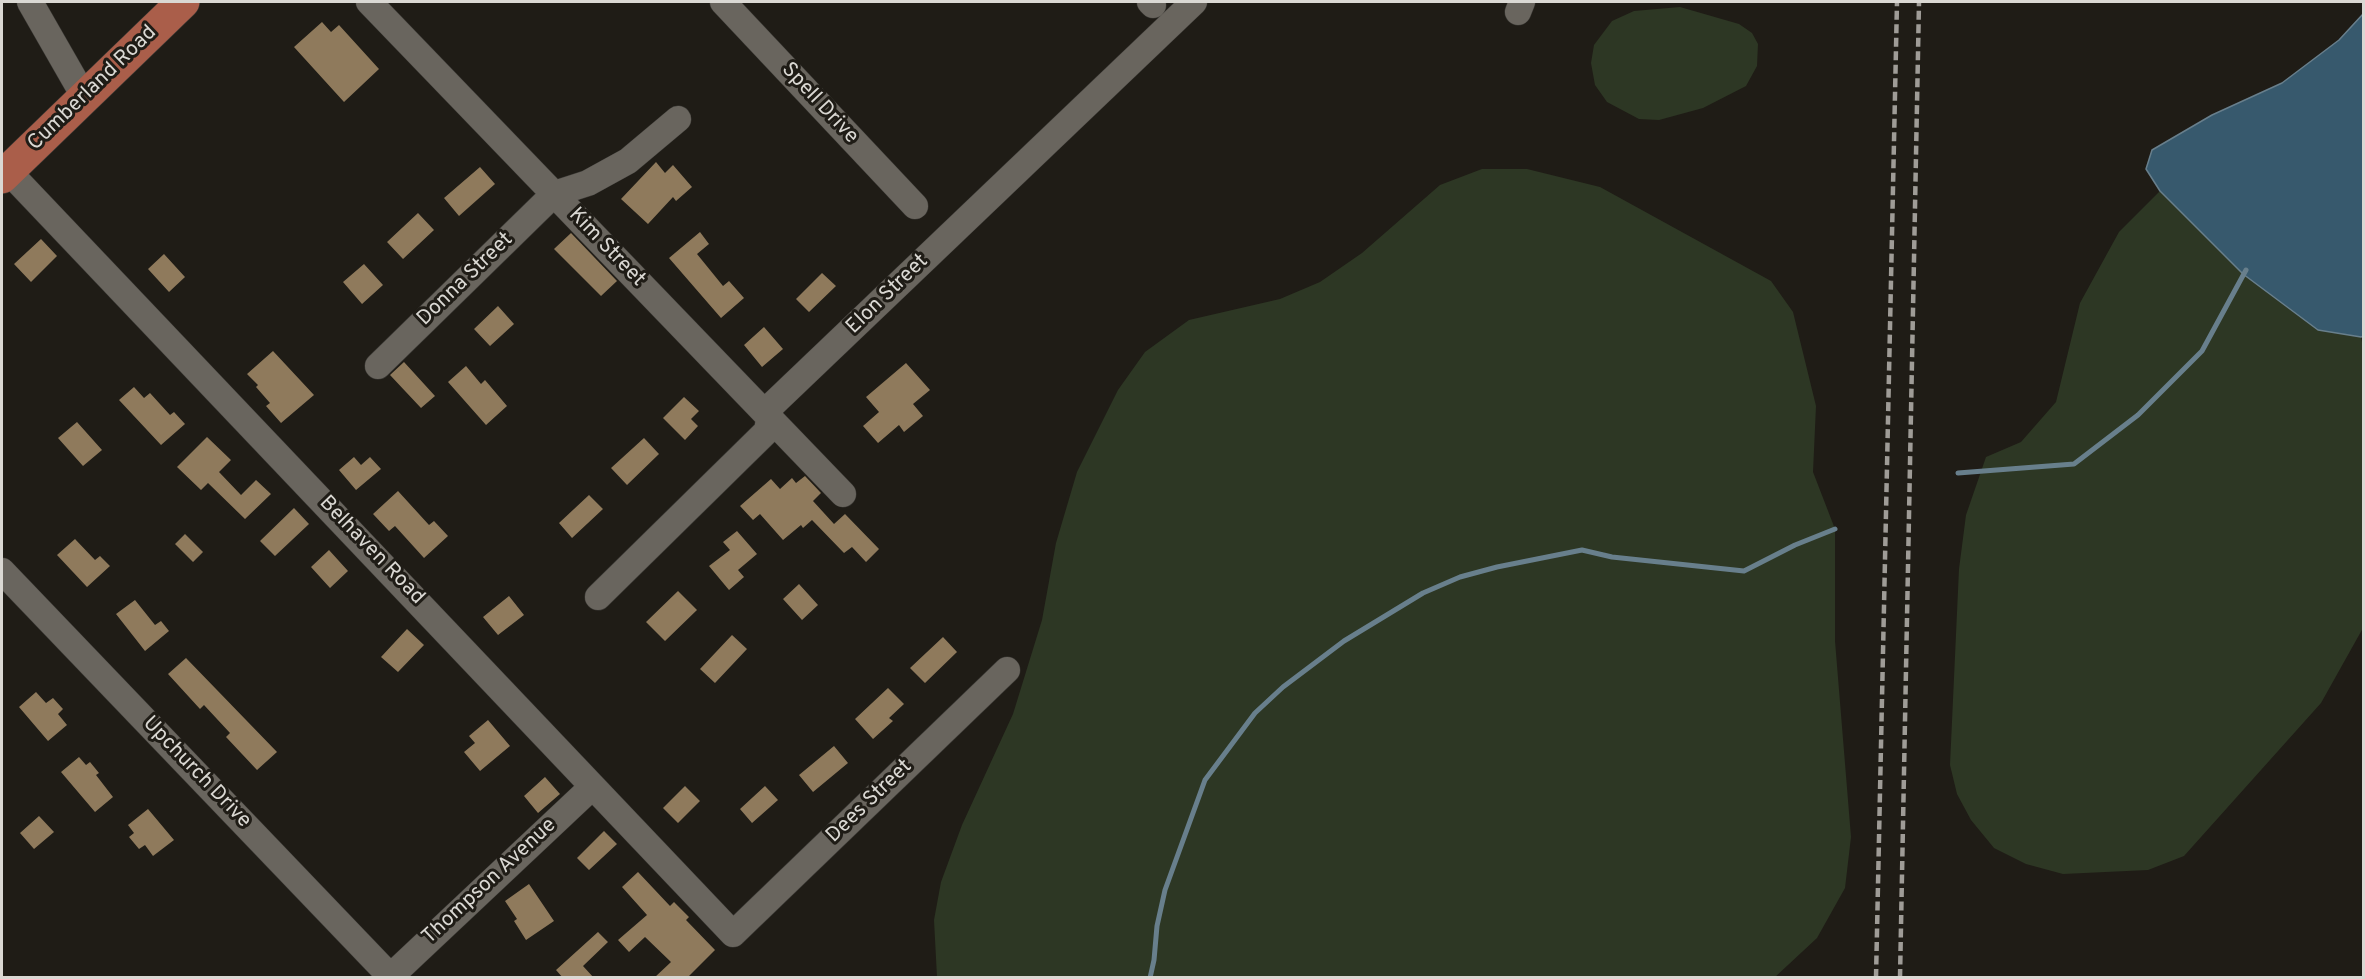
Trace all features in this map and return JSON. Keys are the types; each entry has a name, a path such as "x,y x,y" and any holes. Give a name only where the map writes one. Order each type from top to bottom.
{"main road":[{"name":"Cumberland Road","path":"5,174 183,2"}],"street":[{"path":"30,2 85,98"},
{"name":"Kim Street","path":"369,2 843,494"},
{"name":"Spell Drive","path":"723,2 915,206"},
{"name":"Elon Street","path":"598,597 767,431 771,406 1194,2"},
{"path":"554,194 588,183 628,161 678,119"},
{"name":"Belhaven Road","path":"5,174 423,605 592,788 733,934"},
{"name":"Donna Street","path":"378,366 554,194"},
{"name":"Upchurch Drive","path":"6,586 389,977"},
{"name":"Dees Street","path":"733,934 1007,670"},
{"name":"Thompson Avenue","path":"389,977 592,788"}],"green space":[{"path":"1680,7 1739,24 1752,33 1758,44 1757,66 1746,86 1703,108 1659,120 1639,119 1607,102 1595,85 1591,63 1594,45 1612,21 1634,11"},
{"path":"1482,169 1527,169 1600,187 1771,281 1793,312 1816,406 1813,472 1835,529 1835,641 1851,837 1845,888 1817,938 1774,978 937,977 934,920 941,882 962,825 1013,714 1042,620 1056,543 1077,472 1118,390 1145,352 1189,320 1280,299 1320,282 1362,253 1440,185"},
{"path":"2160,191 2243,274 2318,330 2361,337 2364,352 2363,628 2321,703 2184,856 2148,870 2063,874 2026,864 1994,848 1971,820 1957,794 1950,765 1959,569 1966,515 1986,457 2021,442 2056,402 2080,303 2119,232"}],"water":[{"path":"2363,14 2364,336 2361,337 2318,330 2243,274 2160,191 2146,169 2152,150 2212,115 2282,83 2339,40"}],"building":[{"path":"322,22 331,32 339,25 379,69 344,102 294,47"},
{"path":"656,162 665,173 673,165 692,187 676,201 673,197 648,224 621,199"},
{"path":"480,167 495,184 459,216 444,198"},
{"path":"418,213 434,230 403,259 387,242"},
{"path":"700,232 709,244 697,254 723,286 729,281 744,298 721,318 669,258"},
{"path":"571,233 617,281 601,296 554,249"},
{"path":"41,239 57,256 31,282 14,264"},
{"path":"164,254 185,277 169,292 148,269"},
{"path":"364,264 383,285 362,304 343,282"},
{"path":"822,273 836,286 809,312 796,299"},
{"path":"498,306 514,324 490,346 474,329"},
{"path":"764,327 783,349 762,367 744,345"},
{"path":"273,351 314,395 281,423 266,406 270,403 256,387 258,385 247,374"},
{"path":"404,362 435,396 421,408 390,375"},
{"path":"906,363 930,390 913,404 923,416 904,432 899,425 878,443 863,426 879,412 866,397"},
{"path":"466,366 481,384 485,380 507,406 486,425 448,382"},
{"path":"134,387 144,398 150,393 170,415 174,412 185,424 161,445 119,400"},
{"path":"684,397 699,411 691,419 698,426 685,440 663,418"},
{"path":"77,422 102,450 83,466 58,438"},
{"path":"207,437 231,460 219,472 241,495 256,480 271,494 245,519 208,483 201,490 177,467"},
{"path":"644,438 659,454 627,485 611,468"},
{"path":"354,457 361,465 370,457 381,469 356,490 339,470"},
{"path":"805,476 821,493 813,501 834,524 845,514 879,549 866,562 852,547 844,553 812,520 803,528 801,525 783,540 760,514 753,520 740,506 771,479 780,489 792,478 796,483"},
{"path":"398,491 429,525 434,521 448,536 424,558 395,526 389,531 373,514"},
{"path":"589,495 603,509 572,538 559,523"},
{"path":"294,508 309,524 275,556 260,541"},
{"path":"737,531 757,554 738,570 744,577 729,590 709,566 730,550 723,542"},
{"path":"185,534 203,552 193,562 175,544"},
{"path":"75,539 95,560 100,556 110,566 87,587 57,555"},
{"path":"329,550 348,571 330,588 311,567"},
{"path":"799,584 818,605 802,620 783,599"},
{"path":"678,591 697,610 665,641 646,622"},
{"path":"509,596 524,615 498,635 483,617"},
{"path":"135,600 155,625 161,621 169,631 145,651 116,614"},
{"path":"407,629 424,645 398,672 381,657"},
{"path":"732,635 747,649 715,683 700,669"},
{"path":"943,637 957,652 925,683 910,668"},
{"path":"186,658 277,752 257,770 226,737 230,733 204,705 200,709 168,674"},
{"path":"888,688 904,704 889,718 893,721 873,739 855,719"},
{"path":"36,692 46,703 53,698 63,709 58,714 67,725 48,741 19,707"},
{"path":"488,720 510,746 480,771 464,752 475,743 469,736"},
{"path":"834,746 848,763 813,792 799,775"},
{"path":"79,757 86,765 90,762 99,773 96,775 113,797 95,812 61,772"},
{"path":"545,777 560,794 538,813 524,796"},
{"path":"685,786 700,801 678,823 663,808"},
{"path":"765,786 778,800 752,823 740,809"},
{"path":"148,809 174,840 153,856 145,845 139,849 129,837 134,833 128,825"},
{"path":"39,816 54,832 34,849 20,833"},
{"path":"604,831 617,844 589,870 577,858"},
{"path":"638,872 670,906 674,902 689,917 686,920 715,950 687,978 654,978 671,962 645,937 629,952 618,940 647,915 622,887"},
{"path":"529,884 554,921 526,940 514,921 517,919 505,901"},
{"path":"598,932 608,942 583,966 594,978 563,978 556,970"}],"waterway":[{"path":"1958,473 2074,464 2138,415 2202,351 2246,270"},
{"path":"1150,978 1157,926 1165,890 1205,780 1255,713 1283,687 1344,641 1423,593 1460,577 1497,567 1582,550 1612,557 1744,571 1795,545 1835,529"}],"railway":[{"path":"1876,978 1897,2"},
{"path":"1900,978 1919,2"}]}
